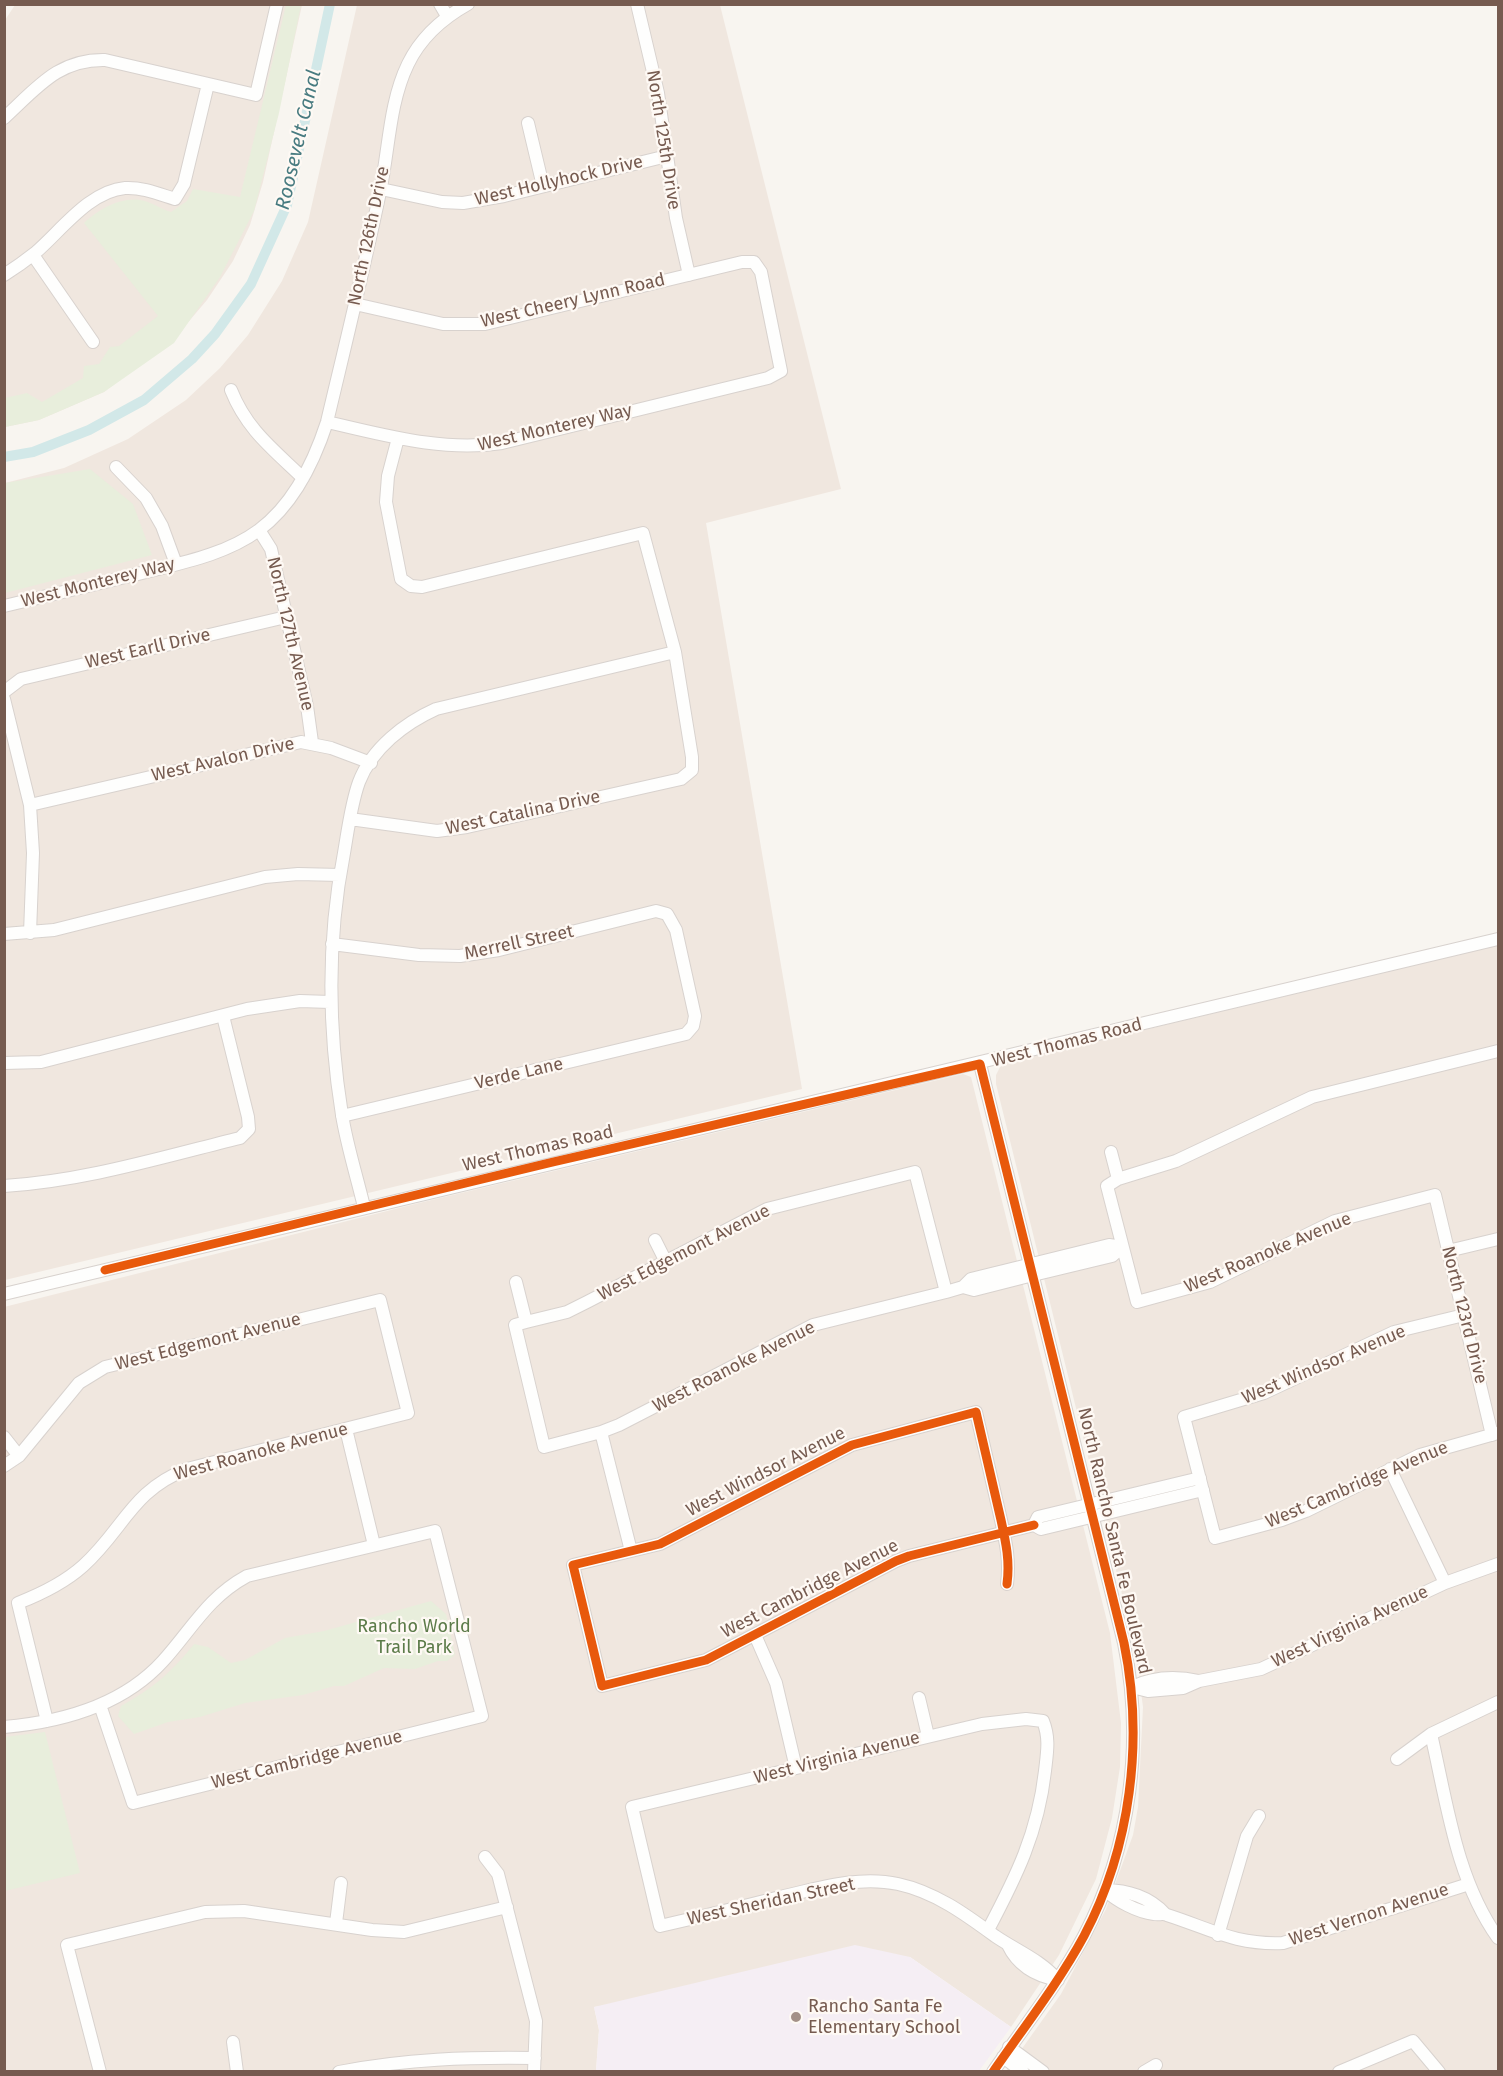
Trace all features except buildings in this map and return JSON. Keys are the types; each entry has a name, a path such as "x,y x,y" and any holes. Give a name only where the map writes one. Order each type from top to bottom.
{"street":[{"path":"4,118 54,72 86,60 105,60 256,95 277,4"},
{"name":"North 126th Drive","path":"303,477 318,449 327,423 381,189 387,143 408,63 444,10 468,4"},
{"name":"North 125th Drive","path":"637,4 658,93 689,275"},
{"path":"4,275 33,255 94,199 110,191 125,188 145,190 175,199 184,184 208,84"},
{"path":"528,123 543,186"},
{"name":"West Hollyhock Drive","path":"381,189 442,202 463,203 667,156"},
{"path":"33,255 93,342"},
{"name":"West Cheery Lynn Road","path":"355,304 443,324 485,324 742,262 754,262 760,272 781,371"},
{"name":"West Monterey Way","path":"327,423 443,446 472,447 502,443 768,378 781,371"},
{"path":"231,390 240,414 257,435 303,477"},
{"path":"364,1208 342,1116 330,1002 332,944 340,875 350,819 360,781 389,738 412,720 436,709 675,652 644,533 422,587 411,586 401,579 386,502 388,476 398,438"},
{"path":"116,467 146,498 162,526 176,564"},
{"name":"West Monterey Way","path":"4,606 220,551 259,530 283,506 303,477"},
{"name":"North 127th Avenue","path":"259,530 271,549 307,706 312,742"},
{"name":"West Earll Drive","path":"8,689 21,679 286,617"},
{"name":"West Catalina Drive","path":"350,819 437,831 467,827 681,779 692,770 693,757 675,652"},
{"path":"4,699 30,805 33,853 30,933"},
{"name":"West Avalon Drive","path":"30,805 284,745 312,742 371,763"},
{"path":"4,934 54,930 265,876 340,875"},
{"name":"Merrell Street","path":"332,944 419,955 460,956 656,911 667,914 676,930 693,1003 695,1016 693,1026"},
{"name":"West Thomas Road","path":"4,1294 980,1064 1498,939"},
{"path":"4,1064 41,1062 276,1004 330,1002"},
{"path":"4,1186 42,1184 97,1173 240,1138 249,1130 248,1117 222,1016"},
{"name":"Verde Lane","path":"342,1116 686,1034 693,1026"},
{"path":"1122,1247 1107,1185 1118,1179 1170,1164 1312,1097 1498,1051"},
{"name":"North Rancho Santa Fe Boulevard","path":"980,1064 1092,1511 1132,1687 1134,1746 1131,1782 1119,1841 1105,1890 1084,1935 1058,1980 993,2072"},
{"path":"1111,1152 1118,1179"},
{"name":"West Edgemont Avenue","path":"526,1322 567,1312 753,1215 781,1204 915,1172 946,1292"},
{"name":"West Roanoke Avenue","path":"526,1322 515,1325 544,1447 601,1432 641,1415 813,1325 963,1287 971,1278 1032,1270 1109,1245 1122,1247 1137,1302 1210,1282 1335,1221 1435,1195"},
{"name":"North 123rd Drive","path":"1435,1195 1496,1434"},
{"path":"1448,1251 1498,1239"},
{"path":"655,1240 666,1262"},
{"path":"516,1282 526,1322"},
{"name":"West Edgemont Avenue","path":"4,1466 19,1456 79,1383 105,1368 380,1300 408,1413"},
{"name":"West Windsor Avenue","path":"1201,1484 1184,1417 1264,1393 1394,1332 1464,1315"},
{"name":"West Windsor Avenue","path":"602,1686 573,1565 660,1544 766,1487 852,1445 976,1412 1004,1533"},
{"name":"West Roanoke Avenue","path":"47,1721 18,1604 53,1587 81,1568 147,1491 169,1476 187,1469 408,1413"},
{"path":"4,1727 47,1721 100,1705 143,1680 163,1661 212,1600 246,1576 374,1545 346,1429"},
{"path":"601,1432 631,1551"},
{"name":"West Cambridge Avenue","path":"1201,1484 1215,1538 1282,1521 1390,1469 1440,1448 1496,1434"},
{"path":"4,1437 19,1456"},
{"path":"1390,1469 1445,1583"},
{"path":"1092,1511 1201,1484"},
{"name":"West Cambridge Avenue","path":"602,1686 706,1660 896,1561 1034,1525 1038,1517 1092,1511"},
{"name":"West Cambridge Avenue","path":"100,1705 133,1803 482,1716 435,1531 374,1545"},
{"path":"1004,1533 1010,1564 1007,1584"},
{"name":"West Virginia Avenue","path":"1132,1687 1146,1681 1183,1677 1199,1681 1245,1673 1279,1662 1445,1583 1498,1564"},
{"path":"755,1635 776,1683 795,1768"},
{"path":"919,1698 928,1736"},
{"path":"1397,1759 1431,1734 1498,1702"},
{"name":"West Virginia Avenue","path":"660,1926 632,1807 928,1736 993,1723 1026,1719 1043,1721 1048,1735 1040,1803 1032,1839 1016,1877 988,1930"},
{"path":"1431,1734 1460,1857 1469,1884 1498,1938"},
{"path":"1218,1935 1247,1836 1259,1816"},
{"path":"485,1857 498,1874 536,2021 534,2072"},
{"name":"West Sheridan Street","path":"660,1926 828,1886 868,1881 898,1884 923,1891 950,1905 1008,1945 1022,1950 1047,1967 1058,1980"},
{"path":"336,1923 341,1883"},
{"name":"West Vernon Avenue","path":"1105,1890 1122,1890 1155,1903 1165,1914 1218,1935 1251,1944 1283,1943 1469,1884"},
{"path":"100,2072 67,1945 205,1912 243,1911 372,1930 404,1932 507,1907"},
{"path":"1339,2072 1413,2041 1439,2072"},
{"path":"233,2042 237,2072"},
{"path":"1006,2052 1023,2072"},
{"path":"1006,2052 1043,2072"},
{"path":"339,2072 389,2062 465,2057 535,2058"},
{"path":"1144,2072 1156,2065"}],"shaded area":[{"path":"15,5 302,5 263,182 250,225 233,261 207,300 173,340 104,392 39,420 5,427 5,20"},
{"path":"357,5 720,5 841,489 706,523 802,1089 5,1280 5,483 64,468 128,439 186,400 220,368 248,335 282,281 308,222"},
{"path":"1498,945 1498,2071 1006,2071 1061,1994 1106,1909 1133,1835 1138,1807 1143,1707 1135,1647 996,1084 996,1075 1000,1067 1006,1063"},
{"path":"963,1074 971,1077 1110,1633 1121,1723 1120,1767 1112,1818 1096,1879 1059,1955 1011,2027 910,1957 594,2007 599,2030 596,2071 5,2071 4,1307 419,1203"},
{"name":"Rancho Santa Fe Elementary School","path":"855,1945 910,1957 1011,2027 979,2071 596,2071 599,2030 594,2007"}],"green space":[{"path":"286,5 301,5 279,113 254,211 220,277 174,343 104,392 39,420 5,427 5,398 27,393 42,402 83,378 84,366 99,364 110,347 119,346 158,316 84,223 103,209 132,200 144,201 171,212 187,201 193,189 240,197"},
{"path":"90,469 133,504 152,555 5,593 5,483"},
{"name":"Rancho World Trail Park","path":"431,1601 446,1614 455,1655 447,1661 438,1661 415,1669 384,1668 344,1686 334,1686 303,1695 245,1703 200,1717 168,1722 134,1734 118,1716 121,1706 161,1679 194,1644 208,1647 231,1663 245,1660 285,1638 324,1631"},
{"path":"45,1732 80,1873 5,1891 5,1737"}],"waterway":[{"name":"Roosevelt Canal","path":"4,457 33,452 89,430 144,400 192,359 215,334 251,284 287,205 330,4"}],"cycle path":[{"path":"105,1270 553,1162 980,1064 1124,1643 1133,1717 1133,1755 1123,1830 1100,1902 1084,1936 1063,1971 993,2072"},
{"path":"1007,1584 1006,1544 1004,1536 1003,1528 976,1412 852,1445 660,1544 573,1565 602,1686 706,1660 909,1556 1034,1525"}],"place":[{"name":"Rancho Santa Fe Elementary School","path":"796,2017"}]}
